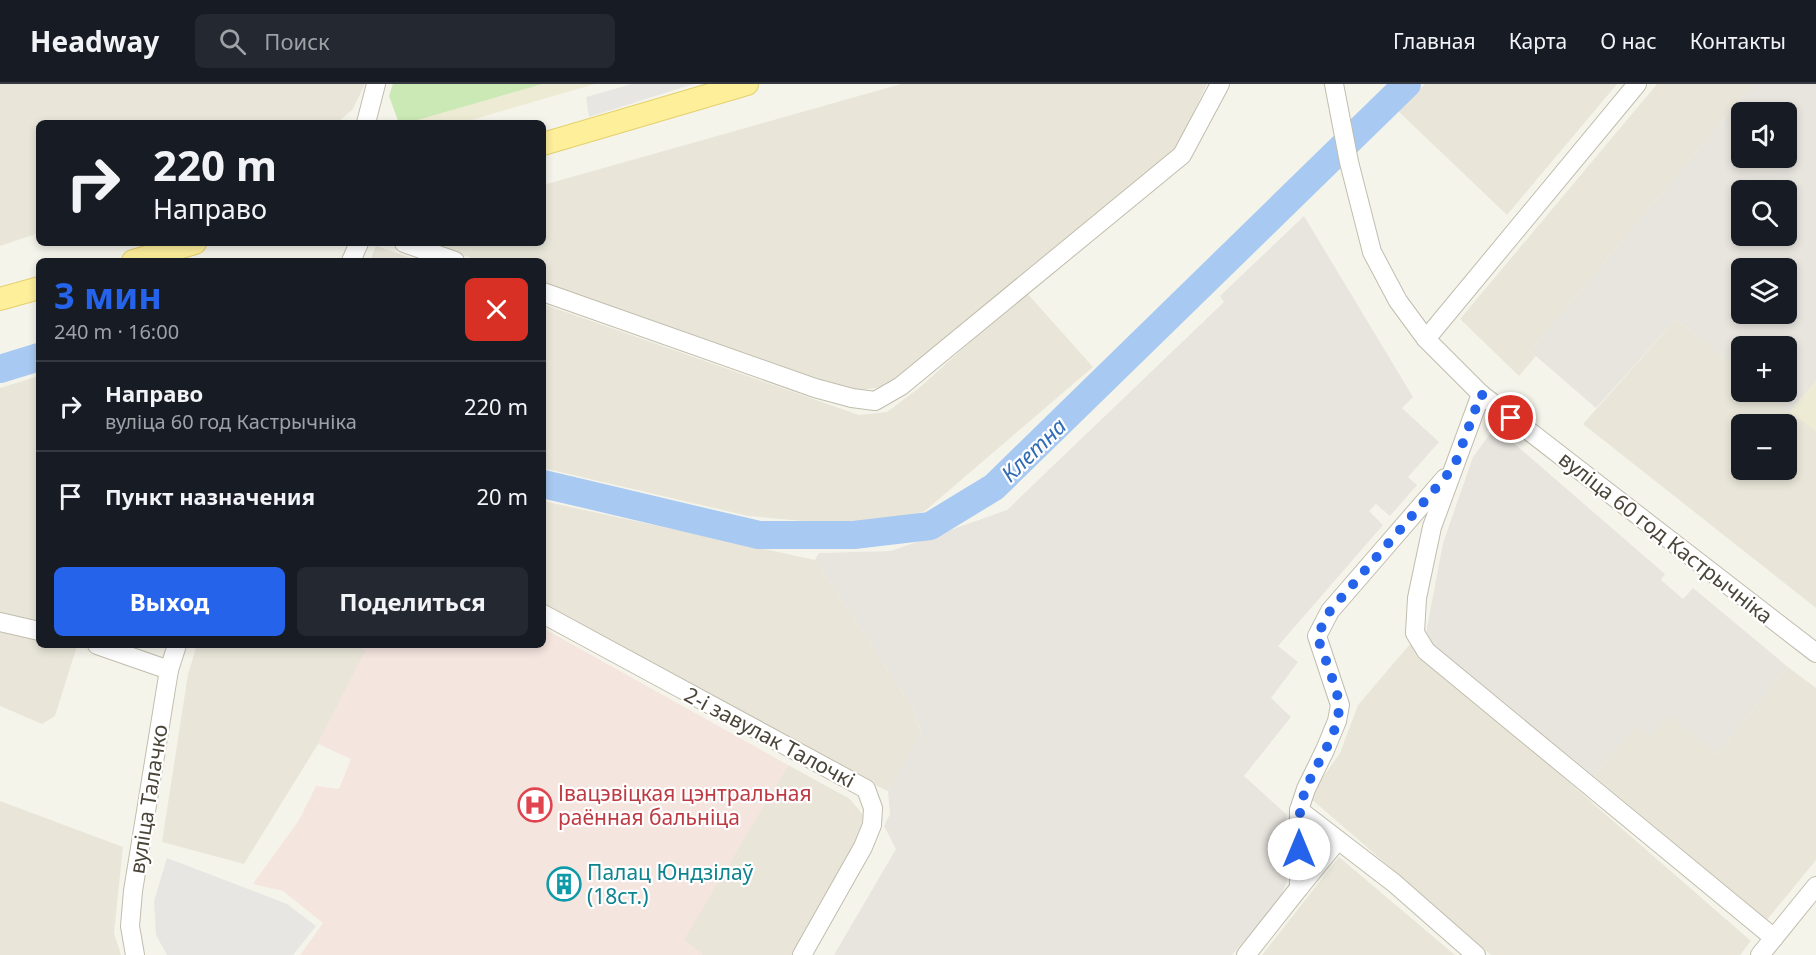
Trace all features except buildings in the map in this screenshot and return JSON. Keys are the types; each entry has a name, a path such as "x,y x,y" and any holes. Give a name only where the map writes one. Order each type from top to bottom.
{"main road":[{"path":"546,143 747,84"},
{"path":"143,258 185,246"},
{"path":"0,299 36,289"}],"street":[{"path":"367,120 376,84"},
{"path":"546,293 815,388 852,398 875,400 901,386 1182,155 1220,84"},
{"path":"1426,339 1637,84"},
{"name":"вуліца 60 год Кастрычніка","path":"1335,92 1349,162 1372,252 1398,301 1426,339 1481,394 1816,652"},
{"path":"412,246 446,258"},
{"path":"1481,394 1432,527 1417,598 1415,633 1426,651 1774,938"},
{"path":"1299,888 1299,810 1306,789 1337,721 1340,705 1317,636 1330,611 1454,467"},
{"name":"2-і завулак Талочкі","path":"546,616 866,789 873,808 872,825 863,847 802,955"},
{"path":"0,622 36,630"},
{"path":"105,648 167,670"},
{"name":"вуліца Талачко","path":"135,955 130,926 133,891 167,670 176,648"},
{"path":"1299,810 1394,883 1476,955"},
{"path":"1246,955 1338,840"},
{"path":"1760,955 1816,886"}],"shaded area":[{"path":"0,84 365,84 353,109 340,120 36,120 36,234 0,246"},
{"path":"393,84 595,84 471,120 398,120 389,96"},
{"path":"632,84 693,84 589,117 586,97"},
{"path":"901,84 1207,84 1174,154 900,375 881,387 856,391 546,284 546,258 472,258 438,246 546,246 546,184"},
{"path":"1425,84 1617,84 1507,215 1398,111"},
{"path":"1657,84 1753,84 1738,102 1731,102 1731,110 1530,351 1536,356 1519,376 1460,319"},
{"path":"1753,84 1816,84 1816,381 1790,412 1778,402 1797,402 1797,336 1731,336 1731,364 1676,319 1596,408 1530,351 1731,110 1731,168 1797,168 1797,102 1738,102"},
{"path":"1304,216 1413,397 1402,408 1439,442 1408,477 1417,485 1390,516 1376,504 1369,511 1383,525 1278,646 1298,662 1271,698 1291,717 1244,776 1286,814 1287,881 1281,897 1232,955 834,955 896,849 884,826 890,814 888,791 921,732 912,707 815,560 819,553 891,551 1007,510 1224,302 1220,296"},
{"path":"376,246 411,258 371,258"},
{"path":"1026,292 1093,367 925,511 855,526 748,516 546,469 546,305 859,415 887,412 919,388"},
{"path":"1676,319 1731,364 1731,402 1778,402 1794,414 1731,414 1731,480 1797,480 1797,416 1816,431 1816,608 1583,424"},
{"path":"36,377 36,622 0,615 0,388"},
{"path":"1816,381 1816,431 1797,417 1797,414 1790,412"},
{"path":"1495,427 1665,574 1661,580 1683,599 1693,588 1788,667 1717,754 1669,716 1651,737 1636,725 1594,776 1425,638 1443,543 1473,457"},
{"path":"546,502 815,560 912,707 921,733 888,791 845,771 546,607"},
{"path":"0,625 36,635 36,648 76,648 55,716 42,724 0,706"},
{"name":"Івацэвіцкая цэнтральная раённая бальніца","path":"546,630 788,765 684,940 703,955 300,955 323,923 283,891 253,884 299,820 316,786 339,789 351,759 318,744 365,651 361,648 546,648"},
{"path":"1410,644 1751,941 1740,955 1491,955 1309,797 1340,753 1358,705"},
{"path":"196,648 362,648 366,650 318,744 244,864 162,842 188,674"},
{"path":"1788,667 1816,688 1816,860 1767,920 1594,776 1636,725 1669,715 1717,754"},
{"path":"788,765 850,799 863,815 859,836 793,955 703,955 683,940"},
{"path":"0,801 123,847 114,933 121,955 0,955"},
{"path":"1339,857 1455,955 1262,955"},
{"path":"167,858 287,904 316,926 293,955 167,955 156,935 154,901"}],"green space":[{"path":"393,84 542,84 417,120 398,120 389,96"}],"waterway":[{"name":"Клетна","path":"546,485 759,535 854,535 930,526 994,487 1407,84"},
{"name":"Клетна","path":"0,369 36,358"}],"place":[{"name":"Івацэвіцкая цэнтральная раённая бальніца","path":"535,805"},
{"name":"Палац Юндзілаў (18ст.)","path":"564,884"}],"route":[{"path":"1299,849 1299,810 1306,789 1337,721 1340,705 1317,636 1330,611 1454,467 1481,394 1511,418"}]}
